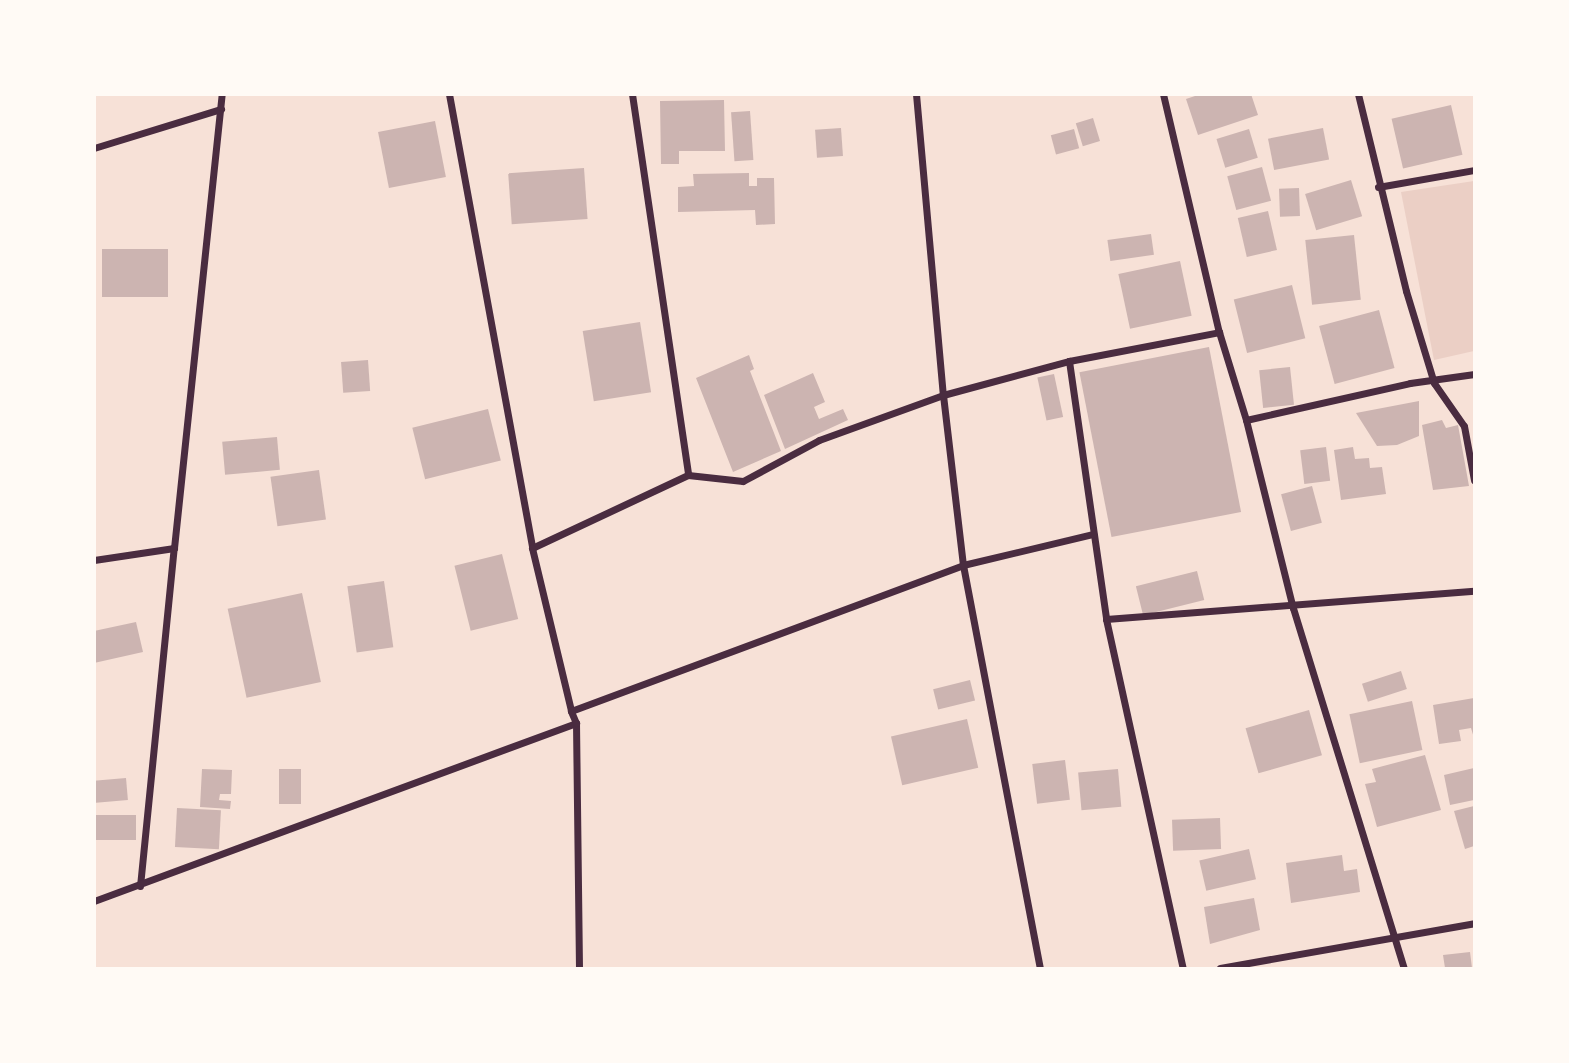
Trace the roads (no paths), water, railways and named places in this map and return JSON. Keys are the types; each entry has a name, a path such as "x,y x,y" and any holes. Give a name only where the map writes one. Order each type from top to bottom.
{"street":[{"path":"140,886 222,94"},
{"path":"449,94 533,548 576,723 579,968"},
{"path":"632,94 688,475"},
{"path":"916,94 943,395 962,565 1040,968"},
{"path":"1163,94 1219,332 1245,420 1293,608 1404,968"},
{"path":"1358,94 1378,187 1434,383 1464,426 1475,480"},
{"path":"94,148 221,108"},
{"path":"1378,187 1475,170"},
{"path":"533,548 688,475 743,481 819,440 943,395 1069,361 1219,332"},
{"path":"1069,361 1106,618 1183,968"},
{"path":"1245,420 1410,383 1434,383 1475,374"},
{"path":"571,711 962,565 1093,534"},
{"path":"94,560 174,548"},
{"path":"1106,618 1293,608 1475,591"},
{"path":"94,901 576,723"},
{"path":"1220,968 1475,923"}]}
